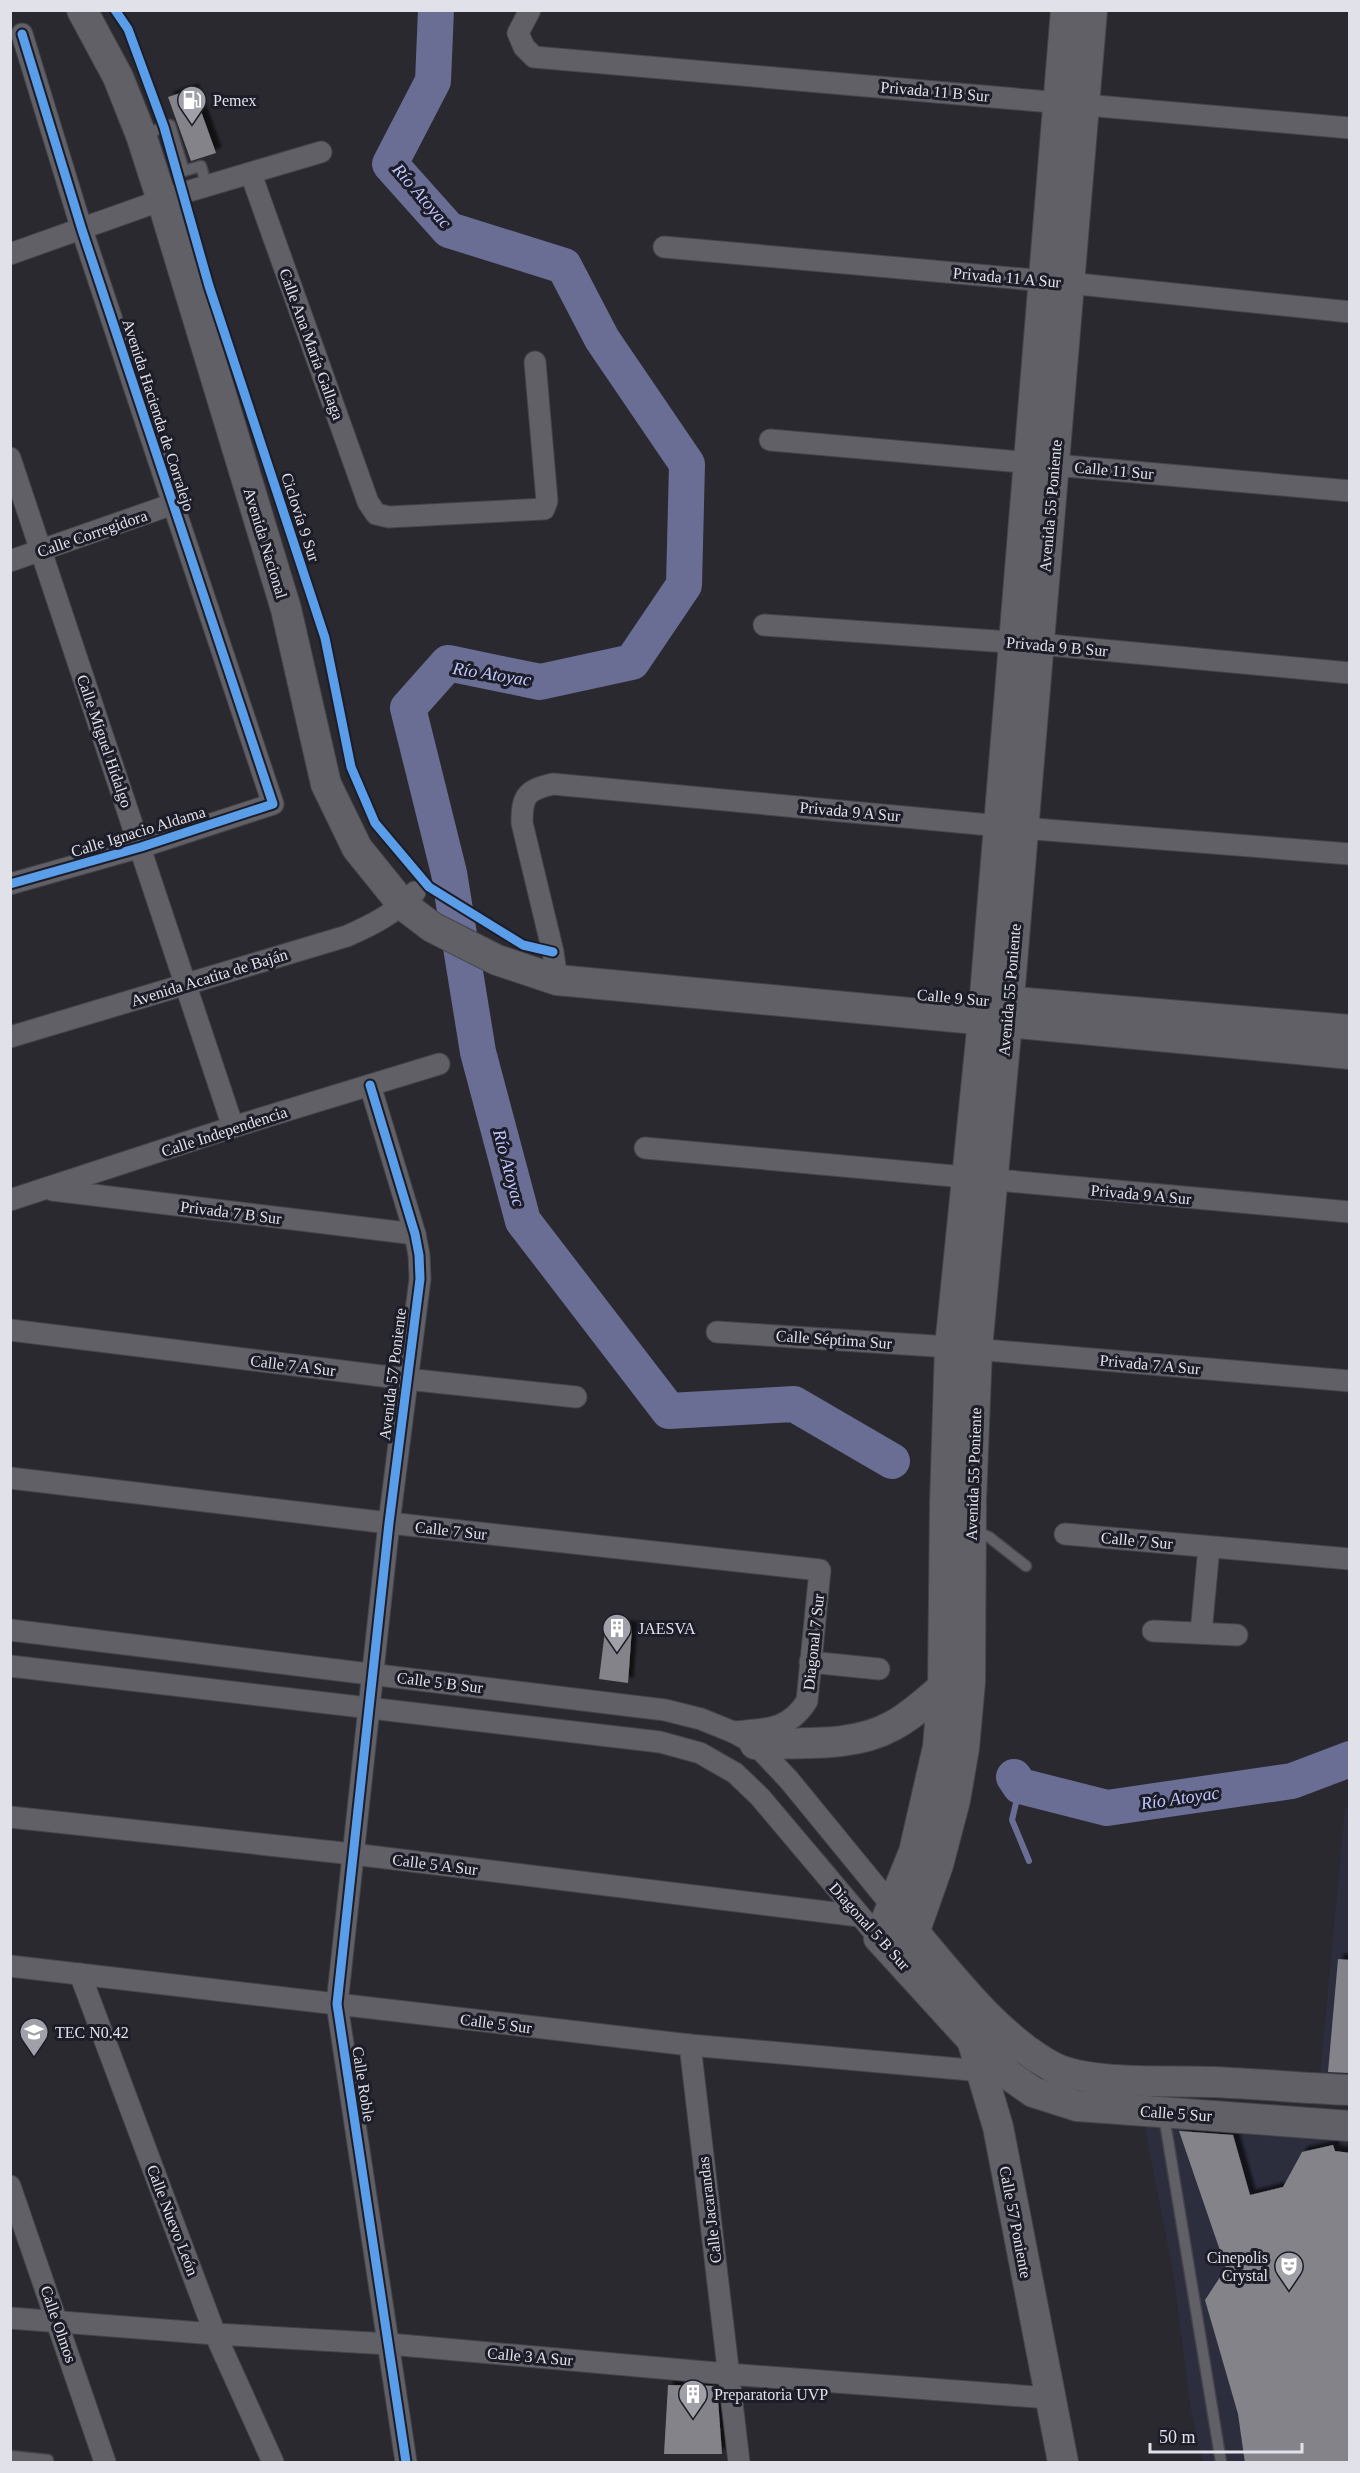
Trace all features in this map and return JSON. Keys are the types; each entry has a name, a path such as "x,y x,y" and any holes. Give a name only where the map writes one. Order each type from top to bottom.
{"main road":[{"name":"Avenida Nacional","path":"82,10 148,133"},
{"name":"Avenida Nacional","path":"97,10 129,69 169,198 286,609 326,784 357,848 409,899 437,919 501,952 557,971"},
{"name":"Avenida 55 Poniente","path":"869,1927 893,1908 914,1852 938,1747 943,1687 945,1504 964,1348 996,1011 1071,103 1066,10"},
{"name":"Avenida 55 Poniente","path":"1071,103 1092,10"},
{"name":"Calle 9 Sur","path":"557,971 996,1011 1350,1054"},
{"name":"Calle 9 Sur","path":"996,1011 1350,1030"},
{"name":"Avenida 55 Poniente","path":"901,1961 914,1933 938,1865 955,1800 964,1748 970,1682 971,1529 964,1348"},
{"path":"744,1738 839,1741 869,1735 891,1727 905,1718 943,1687"},
{"name":"Diagonal 5 B Sur","path":"893,1908 958,1983 1016,2043"},
{"name":"Diagonal 5 B Sur","path":"869,1927 973,2041"},
{"name":"Calle 57 Poniente","path":"958,1983 973,2041 1008,2079 998,2127 1063,2463"},
{"name":"Calle 5 Sur","path":"1016,2043 1053,2067 1094,2079 1215,2082 1350,2090"},
{"path":"998,2127 1007,2108 1018,2099 1008,2079"},
{"name":"Calle 5 Sur","path":"1008,2079 1077,2106 1350,2126"},
{"path":"1215,2082 1215,2116"}],"street":[{"name":"Privada 11 B Sur","path":"530,10 519,33 524,47 534,57 1350,128"},
{"name":"Avenida Hacienda de Corralejo","path":"22,34 82,230 273,804"},
{"path":"10,254 169,198 321,152"},
{"name":"Calle Ana María Gallaga","path":"251,174 364,491 376,514 388,518 544,509 547,501 535,362"},
{"name":"Privada 11 A Sur","path":"664,247 1056,282 1350,312"},
{"name":"Calle 11 Sur","path":"770,440 1350,491"},
{"name":"Calle Miguel Hidalgo","path":"10,458 233,1127"},
{"name":"Calle Corregidora","path":"10,561 173,504"},
{"name":"Privada 9 B Sur","path":"764,625 1026,643 1350,673"},
{"name":"Privada 9 A Sur","path":"557,971 522,823 522,804 534,788 553,784 1010,826 1350,854"},
{"name":"Calle Ignacio Aldama","path":"10,884 141,847 273,804"},
{"name":"Avenida Acatita de Baján","path":"10,1037 347,936 374,924 409,899"},
{"name":"Calle Independencia","path":"10,1200 233,1127 439,1064"},
{"name":"Avenida 57 Poniente","path":"370,1085 415,1234 420,1279 388,1523 370,1708"},
{"name":"Privada 9 A Sur","path":"645,1148 1350,1212"},
{"name":"Privada 7 B Sur","path":"46,1189 415,1234"},
{"name":"Calle 7 A Sur","path":"10,1330 406,1379 576,1397"},
{"name":"Calle Séptima Sur","path":"717,1332 964,1348"},
{"name":"Privada 7 A Sur","path":"964,1348 1350,1381"},
{"name":"Calle 7 Sur","path":"10,1478 388,1523 820,1570"},
{"name":"Calle 7 Sur","path":"1065,1534 1350,1559"},
{"path":"1201,1633 1209,1547"},
{"name":"Diagonal 7 Sur","path":"744,1738 785,1724 798,1715 807,1701 820,1570"},
{"name":"Calle 5 B Sur","path":"10,1630 665,1710 701,1719 744,1738"},
{"path":"1153,1631 1237,1635"},
{"path":"810,1662 879,1669"},
{"name":"Calle 5 B Sur","path":"10,1666 660,1742 700,1753 735,1773"},
{"name":"Calle Roble","path":"370,1708 337,2004 406,2463"},
{"name":"Diagonal 5 B Sur","path":"744,1738 789,1780 893,1908"},
{"name":"Diagonal 5 B Sur","path":"735,1773 760,1797 869,1927"},
{"name":"Calle 5 A Sur","path":"10,1817 353,1854 869,1927"},
{"name":"Calle 5 Sur","path":"10,1966 690,2045 1008,2079"},
{"name":"Calle Nuevo León","path":"80,1974 216,2334 273,2463"},
{"name":"Calle Jacarandas","path":"690,2045 739,2463"},
{"name":"Calle Olmos","path":"10,2186 105,2463"},
{"name":"Calle 3 A Sur","path":"10,2318 216,2334 389,2344 728,2374 1050,2398"}],"lane":[{"path":"148,133 170,125 184,171 201,166 207,187"},
{"path":"971,1529 989,1537 1026,1566"},
{"path":"1164,2112 1221,2463"},
{"path":"10,2457 48,2460"}],"shaded area":[{"path":"1349,1806 1349,2078 1320,2077 1345,1809"},
{"path":"1176,2121 1349,2134 1349,2462 1203,2462 1191,2411 1174,2278 1145,2127"}],"building":[{"name":"Pemex","path":"193,89 216,153 191,161 168,97"},
{"name":"JAESVA","path":"606,1623 632,1627 628,1683 599,1679"},
{"path":"1338,1959 1350,1960 1350,2073 1328,2072"},
{"path":"1179,2131 1233,2135 1250,2195 1283,2187 1302,2152 1333,2145 1335,2151 1350,2153 1350,2463 1245,2463 1238,2414 1205,2300 1226,2268"},
{"name":"Preparatoria UVP","path":"668,2385 717,2386 722,2454 664,2454"}],"waterway":[{"name":"Río Atoyac","path":"436,10 433,81 390,164 449,230 564,266 602,339 687,464 684,585 632,662 540,682 448,663 408,708 449,873 478,1052 523,1221 669,1411 794,1404 892,1461"},
{"name":"Río Atoyac","path":"1014,1777 1020,1786 1107,1808 1292,1781 1350,1759"},
{"path":"1020,1786 1012,1820 1029,1861"}],"cycle path":[{"name":"Ciclovía 9 Sur","path":"115,10 128,29 164,127 209,286 325,638 351,767 375,823 429,887 523,945 553,952"},
{"path":"10,884 141,847 273,804 82,230 22,34"},
{"path":"370,1085 415,1234 420,1279 389,1523 337,2004 406,2462"}],"place":[{"name":"Pemex","path":"192,126"},
{"name":"JAESVA","path":"617,1654"},
{"name":"TEC N0.42","path":"34,2058"},
{"name":"Cinepolis Crystal","path":"1289,2292"},
{"name":"Preparatoria UVP","path":"693,2420"}]}
